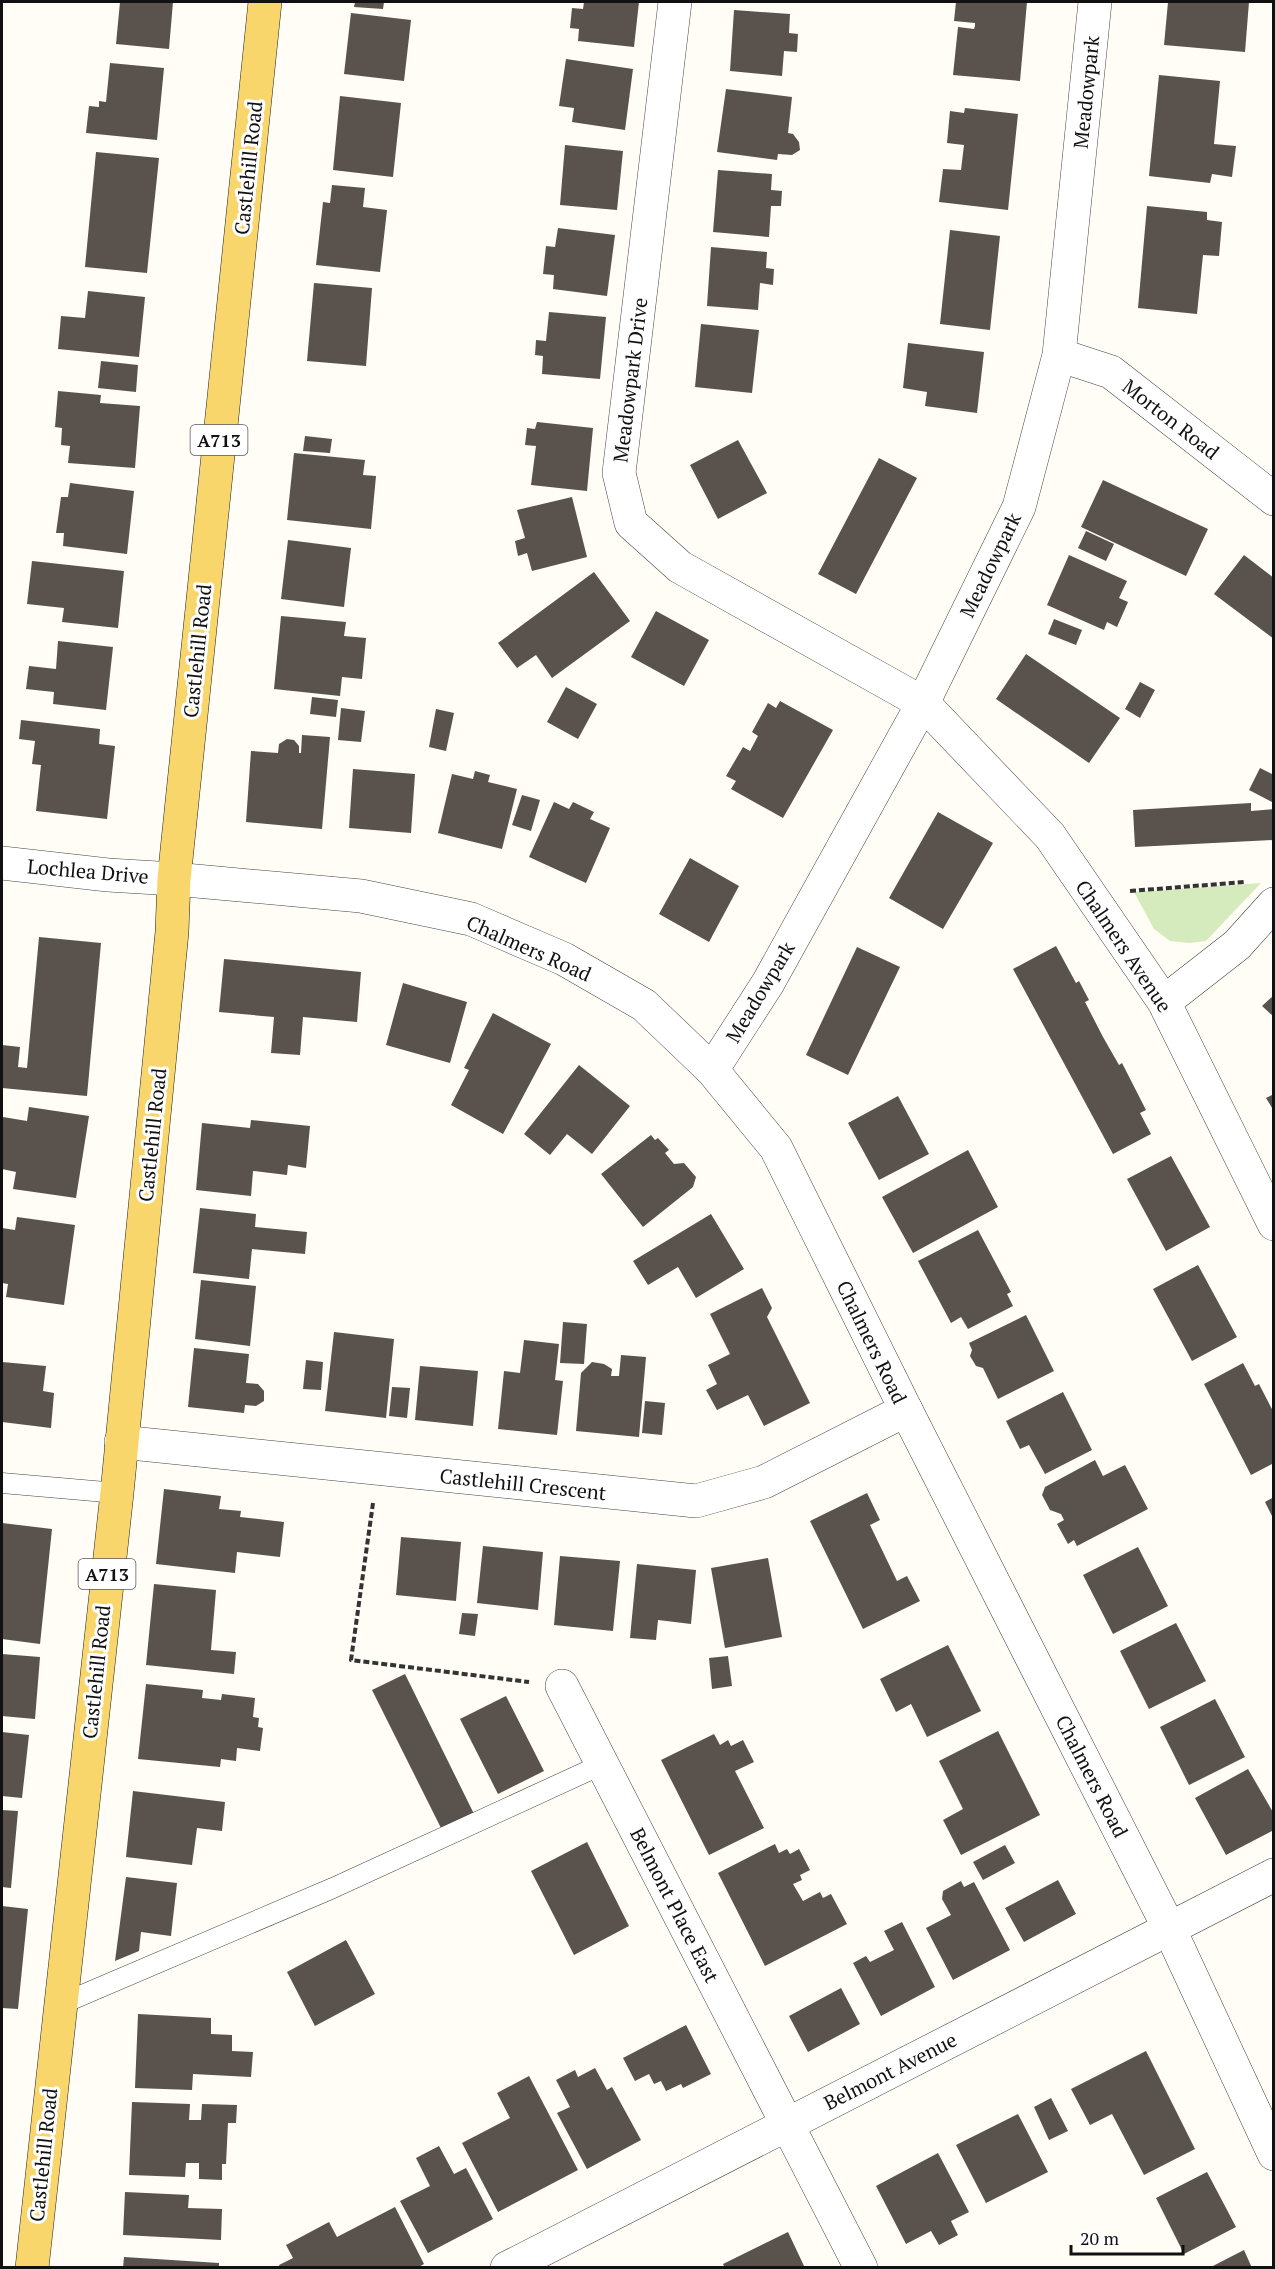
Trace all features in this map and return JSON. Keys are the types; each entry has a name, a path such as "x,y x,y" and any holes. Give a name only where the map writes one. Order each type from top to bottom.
{"main road":[{"name":"Castlehill Road","path":"32,2268 59,2005 117,1493 172,932 174,879 265,2"}],"street":[{"name":"Meadowpark Drive","path":"675,2 619,472 631,523 680,567 923,703"},
{"name":"Meadowpark","path":"712,1070 768,983 923,703 1018,507 1059,355 1095,2"},
{"name":"Morton Road","path":"1059,355 1111,372 1274,499"},
{"name":"Chalmers Avenue","path":"923,703 1050,836 1164,1002 1274,1224"},
{"name":"Lochlea Drive","path":"2,863 174,879"},
{"name":"Chalmers Road","path":"174,879 361,896 471,919 564,958 644,1005 712,1070 776,1148 1169,1928 1274,2154"},
{"path":"1164,1002 1237,945 1265,893"},
{"name":"Castlehill Crescent","path":"121,1442 696,1501 764,1482 906,1410"},
{"name":"Belmont Place East","path":"562,1686 861,2268"},
{"name":"Belmont Avenue","path":"507,2268 1274,1875"}],"lane":[{"path":"2,1483 117,1493"},
{"path":"59,2005 333,1888 603,1764"}],"path":[{"path":"1095,901 1126,891 1265,893"},
{"path":"379,1469 351,1660 562,1686"}],"green space":[{"path":"1261,883 1206,941 1189,943 1170,941 1154,929 1134,892"}],"building":[{"path":"120,2 173,2 169,49 116,44"},
{"path":"355,2 384,2 383,9 354,7"},
{"path":"584,2 639,2 634,47 578,41 579,29 570,28 572,8 583,9"},
{"path":"956,2 1027,2 1020,81 953,75 958,27 974,29 975,26 975,23 954,21"},
{"path":"1168,2 1249,2 1245,52 1164,45"},
{"path":"734,10 790,14 789,33 798,34 797,52 784,51 782,76 730,71"},
{"path":"351,13 411,20 404,81 344,74"},
{"path":"566,59 633,69 625,130 572,122 574,108 559,106"},
{"path":"110,63 164,68 157,140 86,133 89,106 99,107 99,101 106,102"},
{"path":"1159,75 1220,81 1214,144 1236,146 1232,177 1212,174 1210,183 1149,176"},
{"path":"726,89 792,97 788,133 793,134 799,142 800,150 792,155 778,154 777,160 717,152"},
{"path":"340,96 401,103 393,177 333,170"},
{"path":"965,108 1018,114 1008,210 939,202 943,169 961,170 964,145 947,143 950,111 964,113"},
{"path":"565,145 623,151 617,210 560,205"},
{"path":"96,152 159,158 147,273 85,267"},
{"path":"718,170 772,174 771,190 782,191 781,206 771,206 769,237 713,232"},
{"path":"332,185 365,188 363,207 387,210 380,272 316,265 323,202 330,203"},
{"path":"1147,206 1207,212 1207,220 1222,222 1219,256 1203,255 1197,314 1138,308"},
{"path":"558,228 615,235 607,296 553,289 554,275 543,274 546,246 555,247"},
{"path":"950,230 1000,236 990,330 940,324"},
{"path":"711,247 767,252 766,268 774,269 773,285 760,283 758,310 707,306"},
{"path":"314,283 372,288 366,366 307,361"},
{"path":"88,291 145,297 139,357 58,349 61,316 85,318"},
{"path":"549,312 606,317 600,379 542,374 543,356 535,355 536,340 546,341"},
{"path":"701,324 759,330 752,393 695,387"},
{"path":"908,343 984,352 977,413 925,406 927,392 903,388"},
{"path":"101,361 138,365 136,392 98,388"},
{"path":"58,391 101,395 100,403 140,406 135,468 68,463 70,446 61,445 62,428 55,427"},
{"path":"537,422 593,428 587,491 531,485 536,446 525,445 527,428 535,429"},
{"path":"305,436 332,439 330,453 303,451"},
{"path":"738,440 767,493 718,519 690,465"},
{"path":"294,453 365,460 363,475 376,476 371,529 287,520"},
{"path":"879,458 917,478 856,594 818,574"},
{"path":"1103,480 1208,529 1186,576 1081,527"},
{"path":"70,483 134,491 127,554 63,546 64,533 56,533 61,497 68,497"},
{"path":"572,497 587,557 532,571 527,553 518,556 515,541 525,538 517,510"},
{"path":"1086,531 1114,544 1106,561 1078,548"},
{"path":"288,540 351,548 344,607 281,599"},
{"path":"1069,555 1127,581 1119,598 1128,602 1117,627 1107,622 1104,630 1047,605"},
{"path":"1244,555 1274,578 1274,639 1214,594"},
{"path":"32,561 124,571 118,628 62,622 64,608 27,604"},
{"path":"594,572 630,621 552,678 536,655 517,668 498,643"},
{"path":"656,611 709,640 684,686 631,657"},
{"path":"281,616 346,622 344,636 366,638 362,679 342,677 340,696 274,689"},
{"path":"1054,619 1082,630 1076,645 1048,634"},
{"path":"58,641 113,647 106,710 53,704 54,692 26,689 29,666 56,669"},
{"path":"1026,654 1120,718 1089,763 996,699"},
{"path":"1140,682 1155,690 1140,718 1125,709"},
{"path":"566,687 597,704 578,739 547,722"},
{"path":"312,697 338,700 336,717 310,714"},
{"path":"780,701 833,730 783,818 731,789 736,781 726,776 743,747 750,751 758,736 752,732 768,703 776,708"},
{"path":"341,708 365,711 361,742 338,740"},
{"path":"436,709 454,713 446,751 429,747"},
{"path":"21,720 100,729 99,744 115,746 107,819 36,811 41,765 32,764 35,741 19,739"},
{"path":"302,735 330,737 322,829 246,822 251,751 278,753 279,744 287,739 294,740 301,753"},
{"path":"1260,768 1274,775 1274,803 1249,790"},
{"path":"353,769 415,774 411,833 349,828"},
{"path":"475,771 490,775 488,782 517,789 502,849 438,833 452,774 473,779"},
{"path":"522,795 540,800 531,831 512,825"},
{"path":"554,802 569,809 573,802 594,812 590,819 610,828 586,883 529,857"},
{"path":"1251,803 1251,811 1274,809 1274,840 1135,847 1133,810"},
{"path":"938,812 993,843 943,929 889,898"},
{"path":"690,858 739,886 709,942 659,914"},
{"path":"39,937 101,943 87,1096 2,1088 2,1045 20,1047 18,1067 27,1068"},
{"path":"1056,946 1076,983 1079,981 1089,1000 1085,1002 1103,1037 1119,1065 1122,1063 1146,1110 1140,1113 1151,1134 1113,1154 1013,969"},
{"path":"857,947 900,967 848,1075 806,1055"},
{"path":"224,959 361,972 357,1022 303,1017 300,1055 271,1053 274,1017 219,1012"},
{"path":"403,983 467,1002 450,1063 386,1045"},
{"path":"1274,995 1274,1017 1262,1006"},
{"path":"493,1013 551,1044 503,1134 451,1105 469,1070 464,1068"},
{"path":"579,1065 630,1106 592,1154 567,1134 550,1155 524,1134"},
{"path":"1274,1094 1274,1111 1266,1098"},
{"path":"898,1096 929,1154 879,1180 848,1123"},
{"path":"29,1107 89,1116 76,1198 13,1189 16,1172 2,1169 3,1117 27,1121"},
{"path":"251,1120 310,1126 306,1168 288,1165 287,1175 253,1171 251,1196 196,1190 202,1123 250,1128"},
{"path":"651,1135 655,1140 658,1138 669,1150 665,1153 674,1164 684,1163 696,1177 693,1187 643,1227 601,1174"},
{"path":"968,1150 998,1207 913,1253 882,1197"},
{"path":"1171,1156 1210,1227 1166,1251 1127,1179"},
{"path":"200,1208 256,1214 255,1227 307,1232 305,1254 252,1249 249,1279 193,1273"},
{"path":"711,1214 744,1269 696,1298 678,1267 648,1285 633,1261"},
{"path":"17,1217 75,1225 64,1305 6,1297 8,1284 2,1283 2,1228 15,1230"},
{"path":"978,1230 1011,1292 1007,1294 1013,1306 968,1329 961,1317 951,1323 918,1261"},
{"path":"1198,1265 1237,1337 1192,1361 1153,1289"},
{"path":"201,1280 256,1286 250,1346 195,1339"},
{"path":"762,1288 772,1308 767,1317 810,1403 764,1426 748,1395 717,1410 706,1390 717,1384 708,1365 730,1354 710,1314"},
{"path":"1026,1315 1054,1371 998,1399 983,1368 976,1366 970,1356 972,1350 969,1343"},
{"path":"563,1322 587,1324 584,1364 560,1363"},
{"path":"334,1332 394,1339 386,1418 325,1411"},
{"path":"524,1340 559,1344 555,1380 563,1381 557,1435 498,1429 504,1371 520,1373"},
{"path":"194,1348 249,1354 246,1383 258,1384 264,1391 264,1401 256,1406 245,1405 244,1413 188,1407"},
{"path":"621,1355 646,1357 639,1437 576,1431 581,1373 592,1362 604,1364 612,1369 611,1376 619,1376"},
{"path":"306,1360 323,1362 321,1390 303,1389"},
{"path":"2,1362 46,1366 43,1391 54,1393 51,1428 2,1422"},
{"path":"1243,1363 1255,1386 1259,1384 1274,1413 1274,1463 1251,1475 1204,1384"},
{"path":"420,1366 478,1371 473,1426 415,1420"},
{"path":"392,1387 410,1388 407,1418 389,1416"},
{"path":"1063,1392 1092,1450 1045,1474 1029,1445 1020,1449 1006,1421"},
{"path":"645,1401 665,1403 662,1435 642,1433"},
{"path":"1095,1460 1103,1476 1125,1465 1148,1509 1077,1546 1074,1540 1068,1544 1057,1524 1064,1520 1061,1514 1050,1510 1042,1495 1045,1487"},
{"path":"164,1489 221,1496 219,1509 241,1511 240,1517 284,1522 280,1557 237,1552 235,1573 156,1564"},
{"path":"867,1493 880,1520 870,1525 897,1581 907,1576 920,1601 863,1629 810,1521"},
{"path":"1274,1497 1274,1520 1265,1502"},
{"path":"2,1523 52,1529 40,1644 2,1639"},
{"path":"401,1537 461,1542 456,1601 396,1595"},
{"path":"483,1546 543,1552 538,1610 477,1603"},
{"path":"1138,1547 1168,1606 1113,1634 1083,1575"},
{"path":"560,1556 620,1561 613,1631 554,1625"},
{"path":"768,1558 782,1637 725,1648 711,1568"},
{"path":"637,1564 696,1570 691,1624 658,1620 656,1640 630,1638"},
{"path":"154,1584 216,1590 211,1650 236,1652 234,1674 146,1665"},
{"path":"462,1613 478,1614 475,1636 459,1634"},
{"path":"1176,1623 1206,1681 1149,1709 1120,1651"},
{"path":"948,1645 981,1711 927,1737 911,1704 896,1712 880,1679"},
{"path":"2,1654 40,1657 35,1719 2,1716"},
{"path":"728,1656 732,1686 712,1689 709,1658"},
{"path":"405,1674 475,1816 443,1832 372,1690"},
{"path":"146,1684 203,1690 202,1698 221,1700 222,1694 255,1698 253,1717 259,1718 258,1727 263,1728 260,1751 237,1748 236,1761 221,1759 220,1767 138,1759"},
{"path":"506,1696 544,1771 498,1794 460,1719"},
{"path":"1215,1699 1245,1757 1189,1785 1160,1727"},
{"path":"998,1731 1040,1815 961,1855 943,1820 963,1809 939,1761"},
{"path":"2,1732 29,1735 22,1798 2,1796"},
{"path":"714,1734 720,1745 728,1740 731,1746 743,1740 754,1762 735,1771 764,1828 709,1855 661,1760"},
{"path":"1248,1769 1274,1814 1274,1830 1226,1855 1195,1798"},
{"path":"133,1791 225,1802 222,1831 197,1828 192,1865 126,1857"},
{"path":"2,1810 18,1811 11,1888 2,1887"},
{"path":"587,1842 629,1926 574,1955 531,1871"},
{"path":"775,1844 779,1853 787,1849 790,1854 799,1849 810,1870 800,1875 802,1880 793,1884 803,1901 820,1892 823,1898 831,1894 847,1924 765,1966 718,1873"},
{"path":"1005,1845 1015,1863 983,1880 973,1862"},
{"path":"126,1877 177,1883 171,1936 141,1932 139,1951 115,1961"},
{"path":"1058,1880 1076,1914 1024,1942 1005,1908"},
{"path":"961,1881 964,1887 974,1882 1010,1950 953,1980 926,1928 951,1915 942,1899 943,1891"},
{"path":"2,1906 28,1909 18,2009 2,2008"},
{"path":"902,1922 935,1987 881,2016 853,1963 866,1956 870,1962 894,1950 884,1931"},
{"path":"346,1940 375,1994 315,2026 287,1972"},
{"path":"841,1988 860,2024 808,2052 789,2016"},
{"path":"138,2014 211,2018 211,2034 232,2035 232,2051 253,2052 251,2077 193,2074 192,2090 135,2088"},
{"path":"686,2025 711,2074 683,2088 681,2084 666,2091 661,2081 654,2084 649,2074 635,2081 623,2058"},
{"path":"1146,2051 1195,2149 1144,2175 1112,2114 1090,2125 1071,2089"},
{"path":"595,2068 607,2090 612,2087 641,2140 587,2169 557,2113 570,2107 556,2080 575,2070 578,2077"},
{"path":"529,2076 578,2170 498,2212 462,2143 510,2118 497,2093"},
{"path":"1051,2098 1068,2131 1049,2140 1034,2107"},
{"path":"132,2102 190,2104 189,2120 201,2120 202,2104 237,2105 236,2123 228,2123 226,2164 222,2164 222,2180 199,2179 199,2163 186,2163 185,2177 129,2175"},
{"path":"1018,2114 1048,2172 986,2203 956,2145"},
{"path":"439,2146 454,2174 466,2168 493,2219 428,2253 400,2201 430,2186 416,2158"},
{"path":"938,2153 969,2212 951,2221 958,2235 939,2245 931,2231 906,2244 876,2186"},
{"path":"1207,2172 1236,2227 1184,2254 1156,2198"},
{"path":"125,2192 189,2195 188,2208 222,2209 221,2240 123,2235"},
{"path":"395,2207 424,2264 417,2268 280,2268 279,2265 293,2258 286,2245 329,2222 337,2237"},
{"path":"788,2232 805,2268 725,2268 723,2264"},
{"path":"1244,2250 1252,2268 1209,2268"},
{"path":"124,2257 219,2263 219,2268 123,2268"}]}
